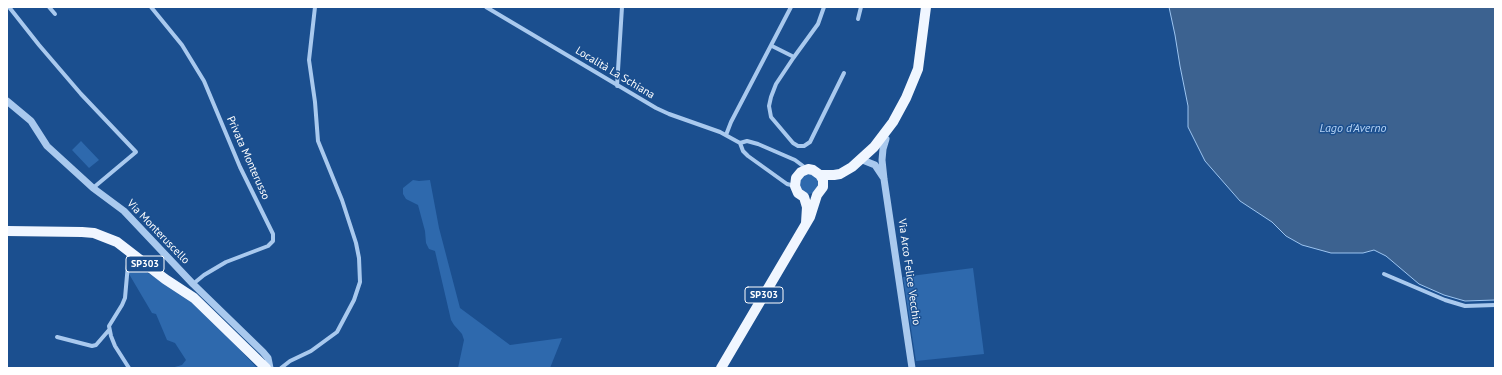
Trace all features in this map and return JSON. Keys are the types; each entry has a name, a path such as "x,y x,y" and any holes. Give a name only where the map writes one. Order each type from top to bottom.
{"main road":[{"path":"820,175 829,176 840,174 875,153 906,98 918,69 926,7"},
{"path":"806,223 824,188 823,180 817,172 808,169 800,172 796,178 795,186 798,193 804,197 811,198 824,188 865,162 875,153 886,139 893,122"},
{"path":"804,197 807,207 806,223"},
{"name":"SP303","path":"721,368 806,223"},
{"name":"SP303","path":"7,231 64,231 94,233 117,242 165,279 194,298 259,356 266,368"}],"street":[{"path":"9,7 81,94 136,152 93,188"},
{"path":"50,7 55,14"},
{"name":"Privata Monterusso","path":"151,7 182,45 204,81 240,167 273,234 273,241 268,246 226,262 204,275 193,284"},
{"path":"281,368 290,360 311,351 337,332 354,300 360,282 359,258 356,243 342,200 318,141 309,53 315,7"},
{"name":"Località La Schiana","path":"486,7 632,95 669,114 726,135 740,143 743,151 748,156 787,184 795,186"},
{"path":"617,86 622,7"},
{"path":"726,135 731,122 791,7"},
{"path":"824,7 818,24 776,84 770,97 769,106 771,117 793,144 804,146 810,142 844,73"},
{"path":"858,19 861,7"},
{"path":"772,46 794,57"},
{"name":"Via Monteruscello","path":"7,101 30,121 47,146 93,188 124,211 259,356 268,358 270,368"},
{"name":"Località La Schiana","path":"740,143 747,141 758,144 795,160 808,169"},
{"name":"Via Arco Felice Vecchio","path":"875,153 884,179 912,368"},
{"path":"865,162 875,165 884,179"},
{"path":"57,337 92,346 96,344 109,330 111,321 119,311 125,298 130,251"},
{"path":"1384,274 1445,300 1465,306 1495,305"},
{"path":"109,330 115,346 129,368"}],"shaded area":[{"path":"81,141 99,160 89,168 72,150"},
{"path":"809,174 816,177 819,184 816,191 809,194 802,191 799,184 802,177"},
{"path":"413,180 430,180 439,228 460,308 510,345 562,338 550,368 458,368 464,340 462,334 451,320 435,251 429,249 426,243 425,231 418,205 406,199 403,194 403,188"},
{"path":"133,262 148,273 185,295 202,309 257,368 171,368 182,365 186,360 175,343 167,340 156,314 152,313 129,274 129,267"},
{"path":"973,268 984,354 916,361 903,277"}],"water":[{"name":"Lago d'Averno","path":"1169,7 1495,7 1495,300 1465,301 1444,295 1419,284 1386,256 1374,250 1363,253 1331,253 1302,245 1286,236 1272,222 1240,201 1205,161 1188,127 1188,106"}]}
